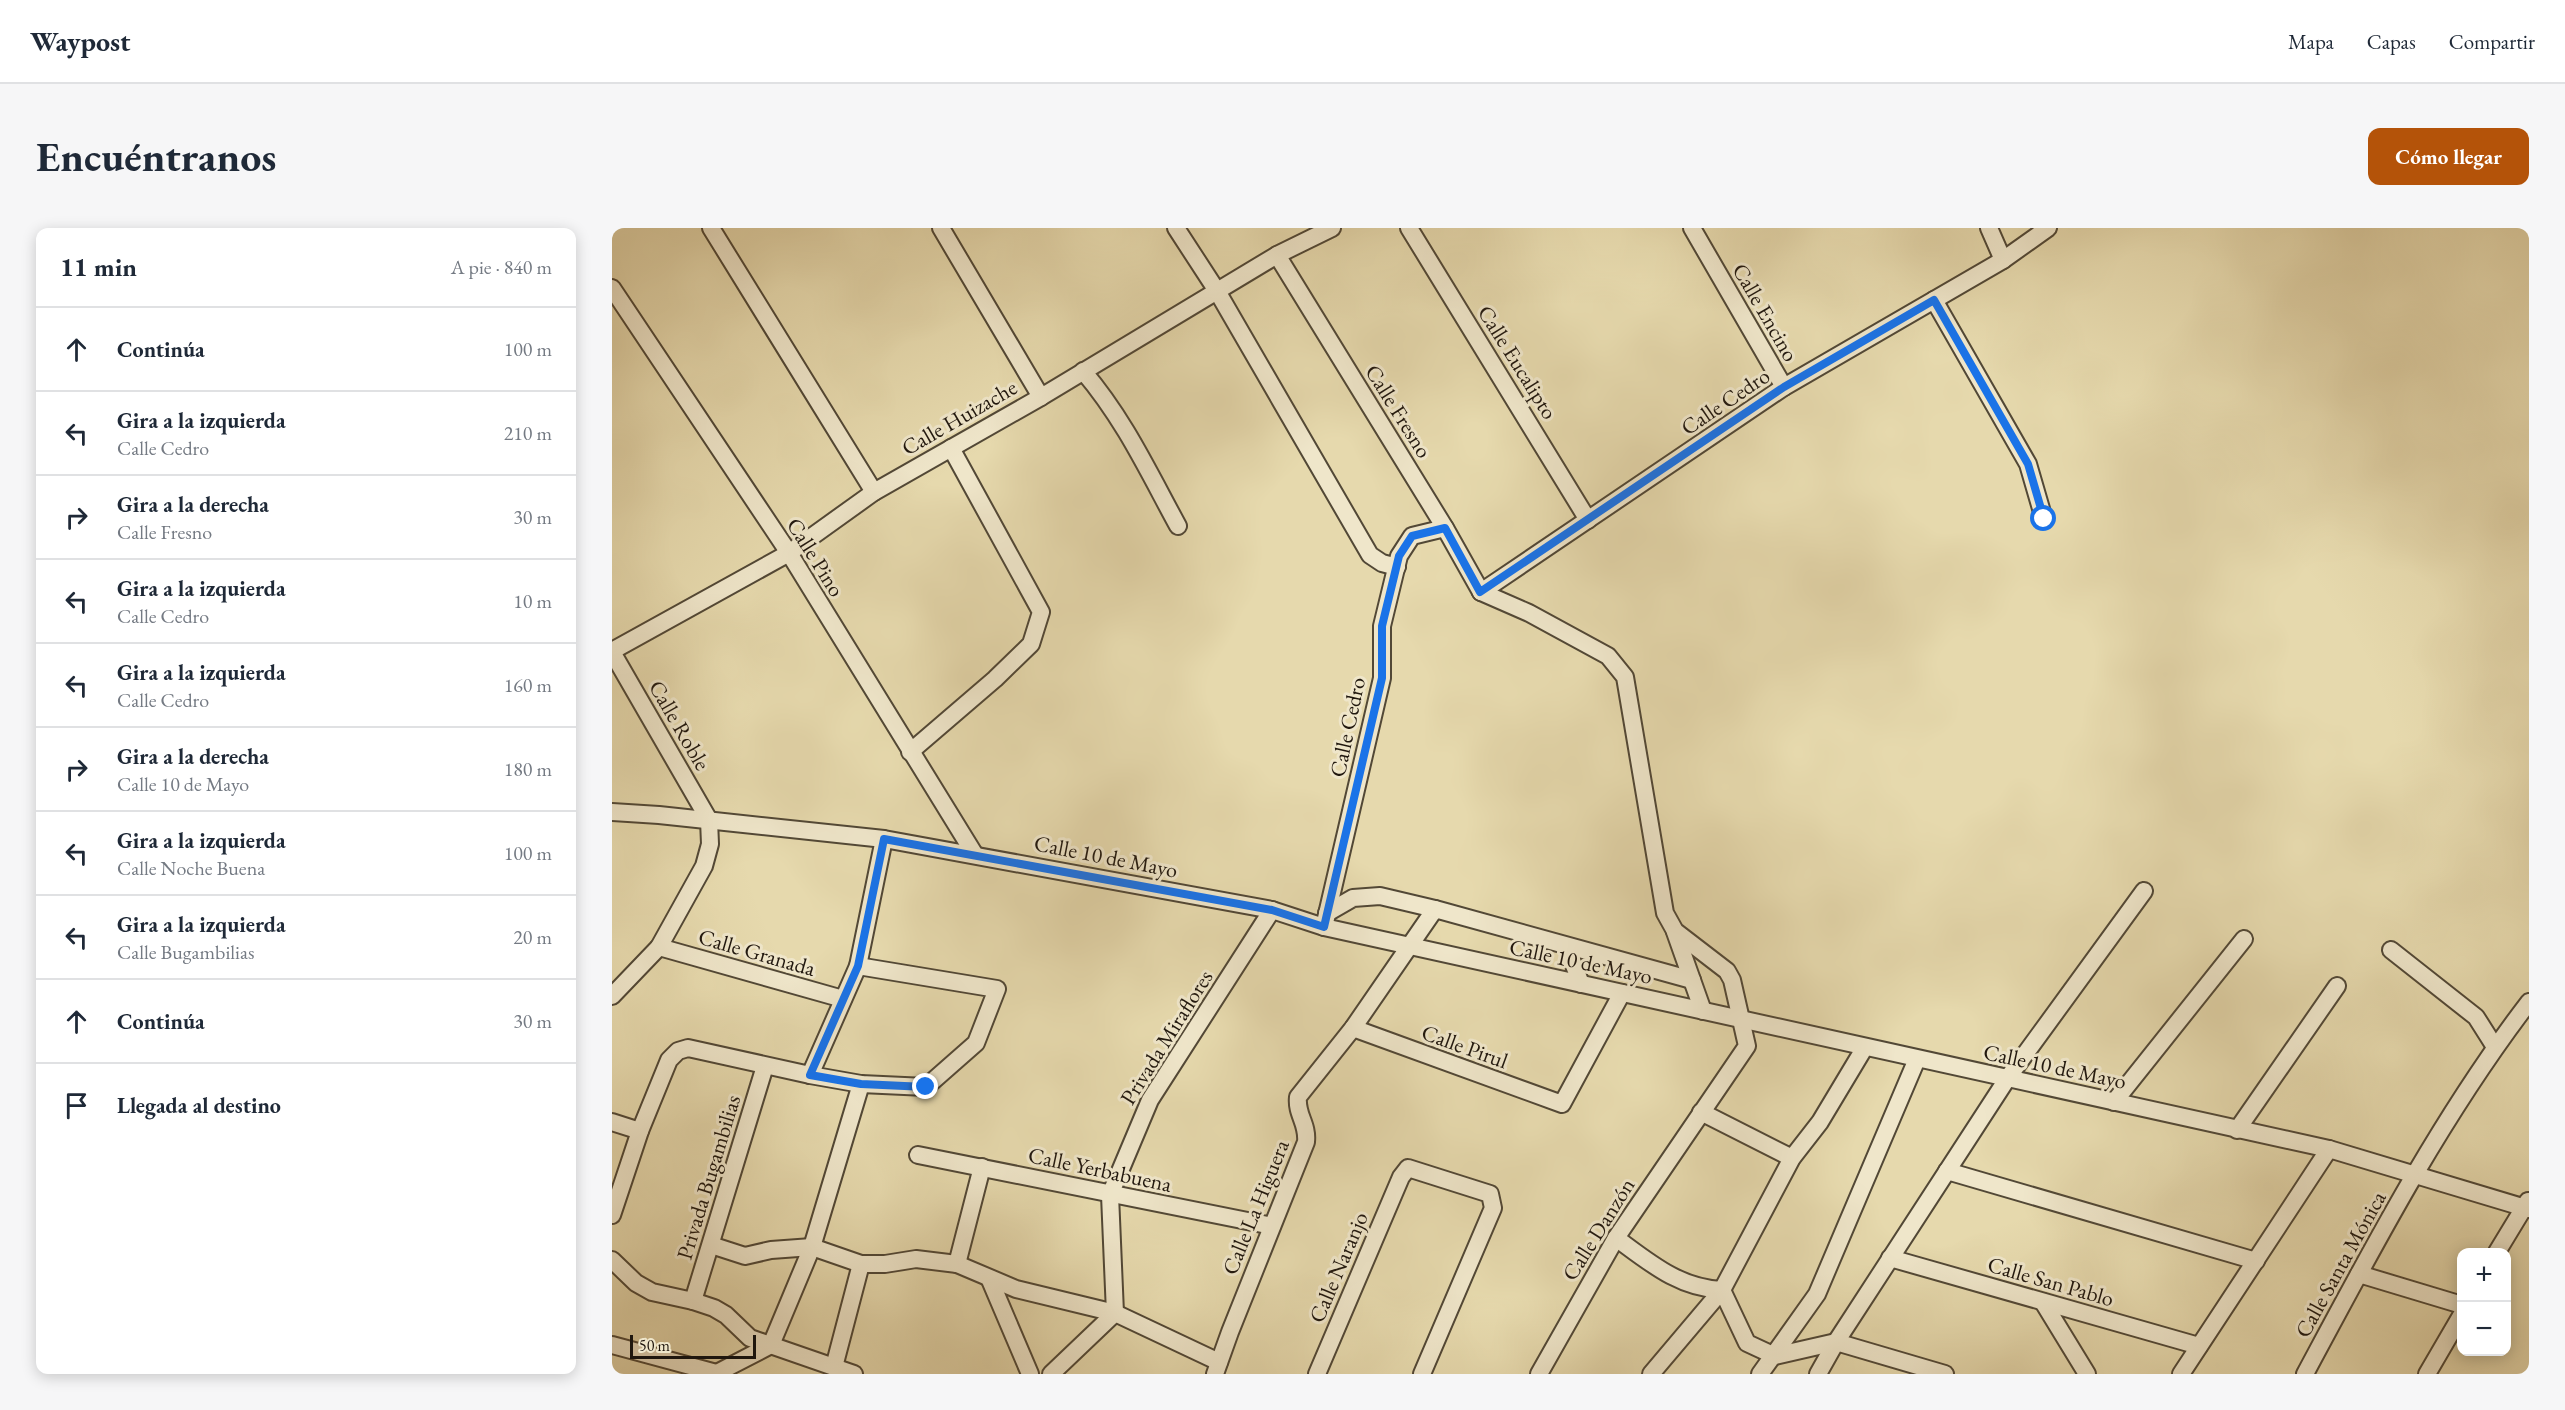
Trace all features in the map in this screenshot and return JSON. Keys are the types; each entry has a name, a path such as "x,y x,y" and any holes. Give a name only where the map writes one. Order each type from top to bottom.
{"street":[{"path":"711,228 874,492"},
{"path":"941,228 1041,397"},
{"path":"1176,228 1217,291 1370,555 1382,563 1397,567"},
{"name":"Calle Huizache","path":"612,651 789,553 874,492 1041,397 1277,255 1332,228"},
{"name":"Calle Eucalipto","path":"1410,228 1588,520"},
{"name":"Calle Encino","path":"1692,228 1784,387"},
{"path":"1989,228 2003,260"},
{"name":"Calle Cedro","path":"1480,592 1784,387 2003,260 2048,228"},
{"name":"Calle Fresno","path":"1277,255 1445,528 1480,592"},
{"name":"Calle Pino","path":"612,288 789,553 975,855"},
{"path":"1934,300 2028,464 2044,519"},
{"path":"1083,371 1122,424 1178,526"},
{"path":"910,752 995,679 1031,644 1041,612 951,448"},
{"name":"Calle Cedro","path":"1325,920 1382,678 1382,626 1399,556 1412,536 1445,528"},
{"path":"1480,592 1529,613 1608,656 1625,677 1665,913 1675,931 1703,1011"},
{"name":"Calle Roble","path":"612,651 709,820"},
{"name":"Calle 10 de Mayo","path":"612,812 884,839 1325,920 1409,946 2329,1149 2415,1176 2527,1206"},
{"path":"612,996 659,948 704,867 710,844 709,820"},
{"path":"810,1075 858,966 884,839"},
{"path":"1818,1374 1836,1342 2007,1079 2144,891"},
{"path":"1325,920 1353,898 1380,896 1692,980"},
{"name":"Calle La Higuera","path":"1217,1368 1306,1142 1307,1129 1297,1108 1298,1097 1353,1028 1435,909"},
{"name":"Privada Miraflores","path":"1110,1195 1150,1100 1272,910"},
{"name":"Calle Danzón","path":"1539,1374 1616,1238 1747,1046 1732,980 1727,971 1675,931"},
{"path":"2114,1102 2244,939"},
{"path":"1567,947 1581,984"},
{"name":"Calle Granada","path":"659,948 843,999"},
{"path":"2391,950 2476,1017 2495,1047"},
{"path":"612,1215 640,1131 669,1060 678,1050 688,1048 861,1084 926,1087 976,1043 997,989 858,966"},
{"path":"2237,1130 2337,986"},
{"name":"Calle Pirul","path":"1353,1028 1562,1104 1622,993"},
{"name":"Calle Santa Mónica","path":"2305,1374 2415,1176 2495,1047 2529,1002"},
{"path":"1651,1374 1722,1290 1792,1158 1820,1122 1865,1047"},
{"path":"1760,1374 1818,1294 1917,1059"},
{"name":"Privada Bugambilias","path":"693,1301 765,1065"},
{"path":"612,1345 717,1374 771,1345 812,1247 861,1084"},
{"path":"1701,1112 1792,1158"},
{"path":"612,1122 640,1131"},
{"path":"2181,1374 2329,1149"},
{"name":"Calle Yerbabuena","path":"918,1155 1272,1226"},
{"path":"957,1264 982,1167"},
{"name":"Calle Naranjo","path":"1317,1374 1401,1177 1408,1168 1490,1194 1493,1208 1422,1374"},
{"path":"1947,1171 2256,1261"},
{"path":"1051,1374 1115,1313 1110,1195"},
{"path":"2501,1248 2527,1206"},
{"path":"1616,1238 1669,1276 1702,1289 1722,1290"},
{"path":"711,1245 745,1256 812,1247 861,1264 885,1264 916,1259 957,1264 990,1280 1016,1289 1115,1313 1217,1368"},
{"name":"Calle San Pablo","path":"1890,1258 2199,1346"},
{"path":"612,1260 636,1283 651,1292 693,1301 726,1316 750,1338 854,1374"},
{"path":"834,1367 861,1264"},
{"path":"2359,1274 2457,1303"},
{"path":"990,1280 1030,1374"},
{"path":"1722,1290 1748,1343 1775,1356 1836,1342 1945,1374"},
{"path":"2043,1302 2087,1374"},
{"path":"2427,1374 2457,1323"}],"route":[{"path":"926,1087 861,1084 810,1075 858,966 884,839 1272,910 1324,927 1382,678 1382,626 1399,556 1412,536 1445,528 1480,592 1784,387 1934,300 2028,464 2044,519"}]}
